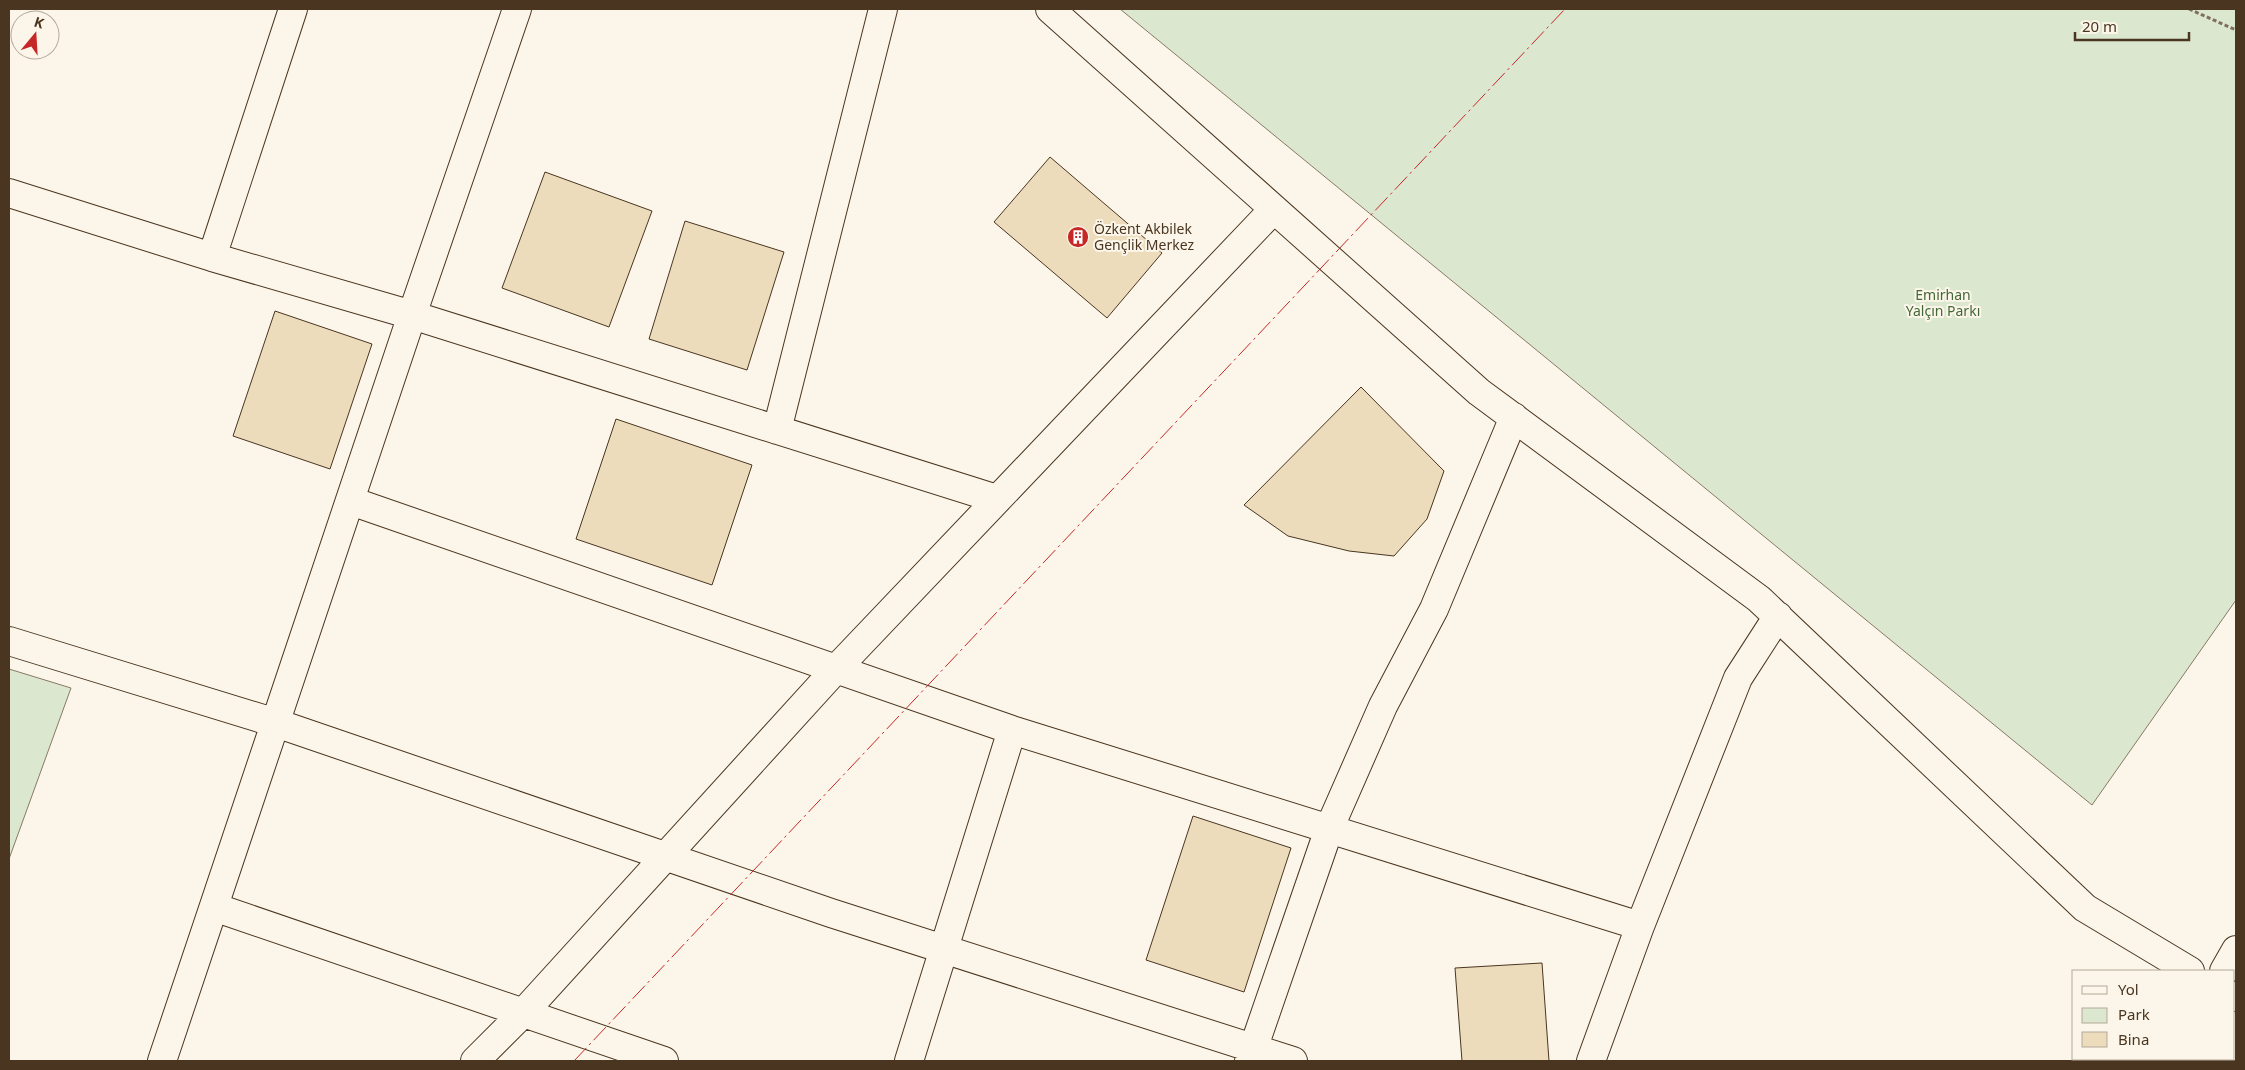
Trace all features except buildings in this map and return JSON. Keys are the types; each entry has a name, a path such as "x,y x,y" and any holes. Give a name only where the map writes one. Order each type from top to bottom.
{"street":[{"path":"212,257 293,9"},
{"path":"162,1061 412,315 517,9"},
{"path":"777,430 883,9"},
{"path":"1050,9 1479,392 1759,599 2085,908 2188,970"},
{"path":"9,192 212,257 412,315 997,499"},
{"path":"475,1061 523,1013 667,857 836,669 1274,209"},
{"path":"1251,1055 1329,829 1383,706 1434,609 1514,417"},
{"path":"351,501 1012,730 1640,926"},
{"path":"1591,1061 1640,926 1738,678 1778,616"},
{"path":"9,641 276,723 1251,1055 1293,1061"},
{"path":"909,1061 1012,730"},
{"path":"214,907 664,1061"},
{"path":"2225,970 2236,950"}],"path":[{"path":"2189,9 2236,30"}],"green space":[{"name":"Emirhan Yalçın Parkı","path":"1120,9 2236,9 2236,600 2092,805"},
{"path":"9,669 71,688 9,859"}],"power":[{"path":"574,1061 1565,9"}],"place":[{"name":"Özkent Akbilek Gençlik Merkez","path":"1078,237"}]}
